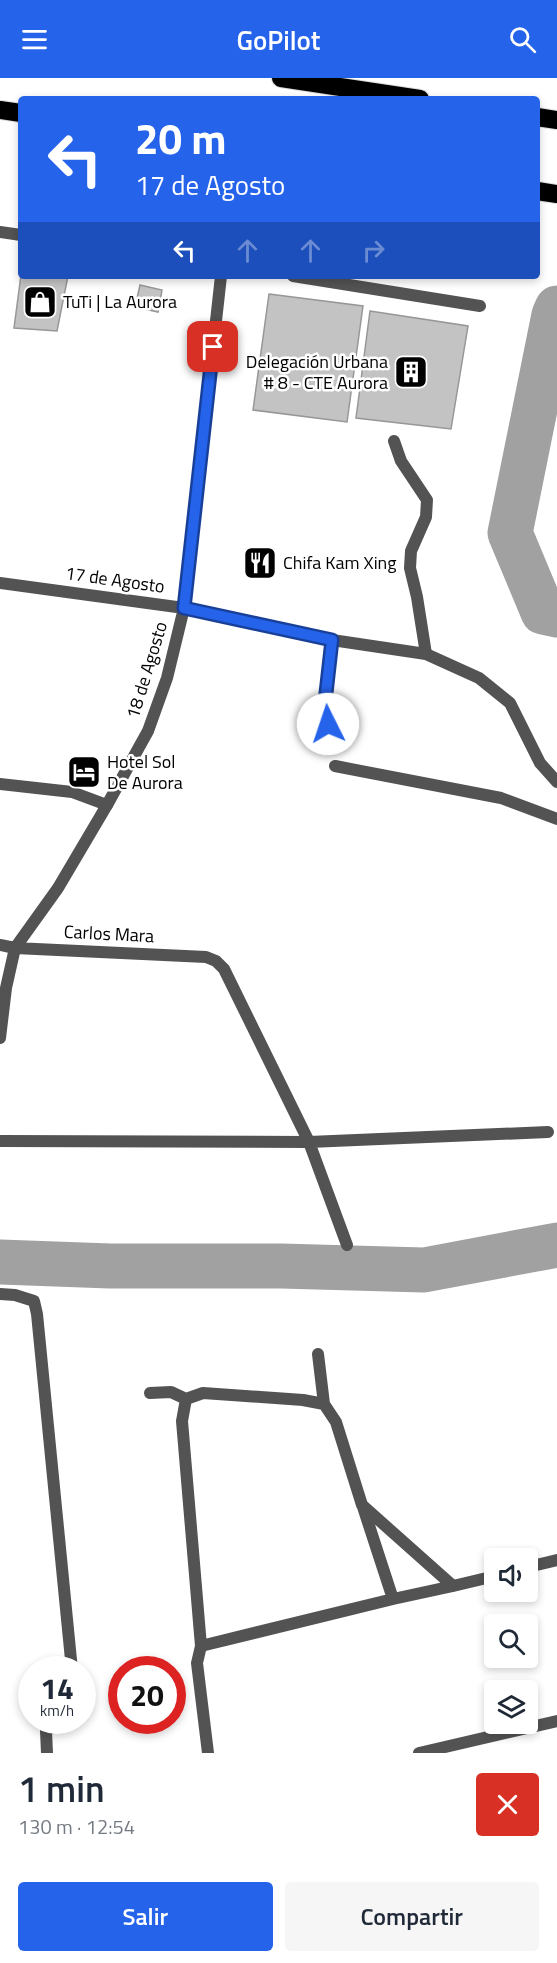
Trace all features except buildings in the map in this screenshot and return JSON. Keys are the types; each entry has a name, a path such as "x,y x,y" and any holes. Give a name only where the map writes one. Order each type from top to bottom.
{"highway":[{"path":"281,78 400,96"},
{"path":"0,110 18,113"},
{"path":"540,117 557,120"}],"street":[{"path":"0,231 18,234"},
{"name":"18 de Agosto","path":"0,1038 6,988 15,948 58,888 108,805 148,731 167,678 184,608 221,279"},
{"path":"311,279 480,306"},
{"path":"394,441 400,461 427,500 426,517 411,551 410,568 426,654"},
{"name":"17 de Agosto","path":"0,583 184,608 332,640 426,654 479,678 510,703 540,763 557,782"},
{"path":"328,724 325,702 332,640"},
{"path":"335,766 501,798 557,819"},
{"path":"0,784 72,792 108,805"},
{"name":"Carlos Mara","path":"0,945 15,948 206,957 216,961 224,969 309,1142"},
{"path":"0,1141 309,1142 548,1132"},
{"path":"309,1142 347,1245"},
{"path":"0,1294 15,1294 34,1301 37,1314 71,1656"},
{"path":"318,1354 324,1404 336,1422 393,1599"},
{"path":"150,1393 171,1392 186,1399 203,1393 303,1400 324,1404"},
{"path":"186,1399 182,1421 201,1646 197,1663 208,1753"},
{"path":"362,1504 453,1586"},
{"path":"538,1565 557,1560"},
{"path":"201,1646 484,1579"},
{"path":"419,1753 557,1721"},
{"path":"46,1734 47,1753"}],"waterway":[{"path":"557,308 510,533 543,612 557,615"},
{"path":"0,1262 110,1266 281,1266 424,1270 557,1245"}],"place":[{"name":"TuTi | La Aurora","path":"40,302"},
{"name":"Delegación Urbana # 8 - CTE Aurora","path":"411,372"},
{"name":"Chifa Kam Xing","path":"260,563"},
{"name":"Hotel Sol De Aurora","path":"84,772"}],"route":[{"path":"213,347 184,608 332,640 325,702 328,724"}]}
